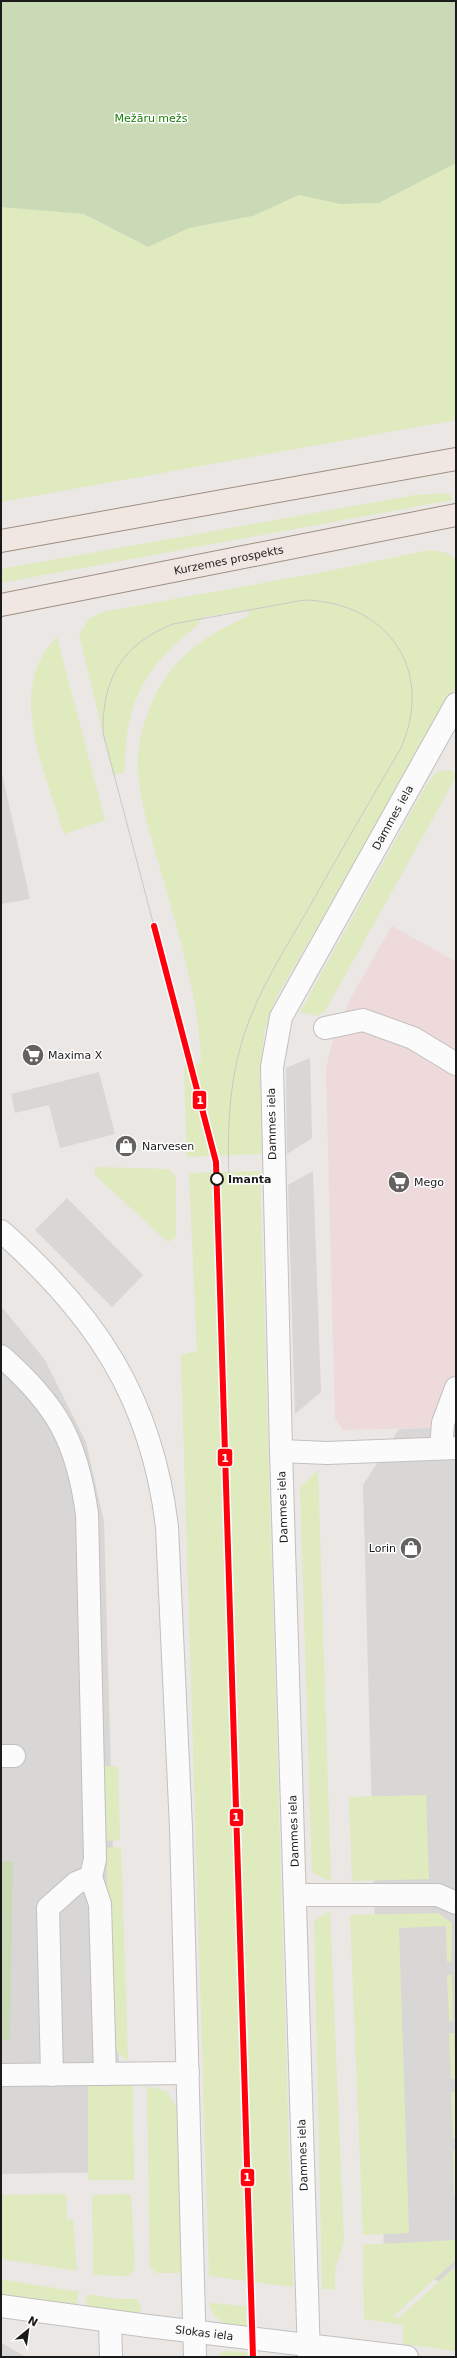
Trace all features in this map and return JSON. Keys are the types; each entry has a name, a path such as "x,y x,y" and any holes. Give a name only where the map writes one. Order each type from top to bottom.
{"main road":[{"path":"1,541 456,460"},
{"name":"Kurzemes prospekts","path":"1,605 456,515"}],"street":[{"name":"Dammes iela","path":"309,2351 296,1895 280,1451 271,1092 276,1042 281,1017 456,704"},
{"path":"325,1028 363,1020 413,1038 455,1061"},
{"path":"1,1231 63,1291 95,1330 135,1404 151,1446 162,1488 167,1527 180,1820 195,2357"},
{"path":"1,1356 35,1390 63,1428 73,1448 82,1479 88,1530 95,1859 91,1877 100,1904 105,2074"},
{"path":"280,1451 327,1453 448,1448 443,1423 456,1388"},
{"path":"52,2075 48,1908 76,1883 91,1877"},
{"path":"296,1895 438,1895 456,1903"},
{"path":"1,2075 188,2073"},
{"name":"Slokas iela","path":"1,2306 110,2322 194,2332 309,2351 407,2357"},
{"path":"110,2322 111,2357"}],"shaded area":[{"path":"1,769 30,899 1,904"},
{"path":"392,926 456,962 456,1427 343,1430 335,1418 326,1070 333,1039 352,996"},
{"path":"310,1058 312,1138 287,1154 286,1068"},
{"path":"99,1072 115,1134 60,1148 49,1105 15,1113 11,1094"},
{"path":"313,1171 321,1392 295,1414 288,1185"},
{"path":"67,1198 143,1275 112,1307 35,1230"},
{"path":"1,1306 45,1360 86,1442 104,1522 122,2172 1,2174"},
{"path":"456,1427 456,2288 384,2259 363,1485 399,1429"},
{"path":"2,2343 26,2357 1,2357"}],"green space":[{"name":"Mežāru mežs","path":"1,1 456,1 456,163 379,203 340,204 299,195 253,216 189,228 148,247 84,214 1,207"},
{"path":"456,163 456,420 1,502 2,206 84,214 148,247 189,228 253,216 299,195 340,204 379,203"},
{"path":"444,493 451,495 452,500 1,583 1,569 415,495"},
{"path":"430,550 447,553 456,559 456,687 276,998 264,1032 260,1083 262,1154 187,1157 184,1066 201,1063 196,1013 192,989 180,940 143,808 139,783 138,755 144,724 156,693 174,666 192,649 207,638 223,628 249,616 248,610 203,617 200,622 174,645 157,664 139,692 134,706 127,737 124,773 113,775 79,634 89,619 102,612 318,573"},
{"path":"57,637 105,820 64,834 40,759 34,732 31,706 33,681 41,658"},
{"path":"449,770 456,773 456,777 325,1011 317,1016 300,1012 427,784 436,773"},
{"path":"95,1167 169,1169 176,1177 176,1237 168,1242 94,1174"},
{"path":"260,1171 293,2287 209,2276 181,1355 197,1351 189,1173"},
{"path":"318,1470 331,1882 312,1872 300,1487"},
{"path":"104,1766 118,1766 120,1840 107,1841"},
{"path":"426,1795 429,1879 352,1881 349,1797"},
{"path":"121,1847 128,2060 120,2055 113,2045 106,1848"},
{"path":"13,1861 10,2039 1,2040 1,1862"},
{"path":"330,1911 344,2241 335,2270 335,2290 322,2289 314,1921"},
{"path":"438,1913 452,1923 451,1962 447,1962 446,1926 399,1928 409,2233 363,2235 350,1915"},
{"path":"447,1975 452,1975 453,2021 449,2021"},
{"path":"449,2033 454,2033 455,2079 451,2079"},
{"path":"133,2085 134,2180 88,2180 88,2086"},
{"path":"147,2086 166,2091 177,2107 182,2273 156,2273 150,2267"},
{"path":"451,2092 456,2092 456,2138 453,2138"},
{"path":"453,2150 456,2150 456,2196 454,2196"},
{"path":"66,2194 67,2220 73,2219 77,2271 1,2259 1,2195"},
{"path":"131,2194 135,2269 128,2276 93,2275 92,2195"},
{"path":"456,2240 456,2260 394,2315 398,2319 456,2266 456,2351 403,2344 403,2325 364,2319 363,2245"},
{"path":"1,2279 79,2292 76,2306 1,2294"},
{"path":"87,2294 117,2299 136,2299 141,2306 140,2314 85,2307"},
{"path":"209,2303 246,2306 246,2327 222,2322 214,2315"},
{"path":"224,2351 247,2352 247,2357 216,2357"}],"tram line":[{"path":"154,926 103,733 106,696 111,680 118,666 128,653 140,642 155,632 173,624 304,600 334,604 359,613 381,627 397,646 407,667 412,692 410,719 401,748 281,956 264,987 250,1019 239,1053 232,1088 228,1142 229,1179"}],"transit line":[{"name":"1","path":"154,926 216,1162 253,2357"}],"place":[{"name":"Maxima X","path":"33,1055"},
{"name":"Narvesen","path":"126,1146"},
{"name":"Imanta","path":"217,1179"},
{"name":"Mego","path":"399,1182"},
{"name":"Lorin","path":"411,1548"}]}
